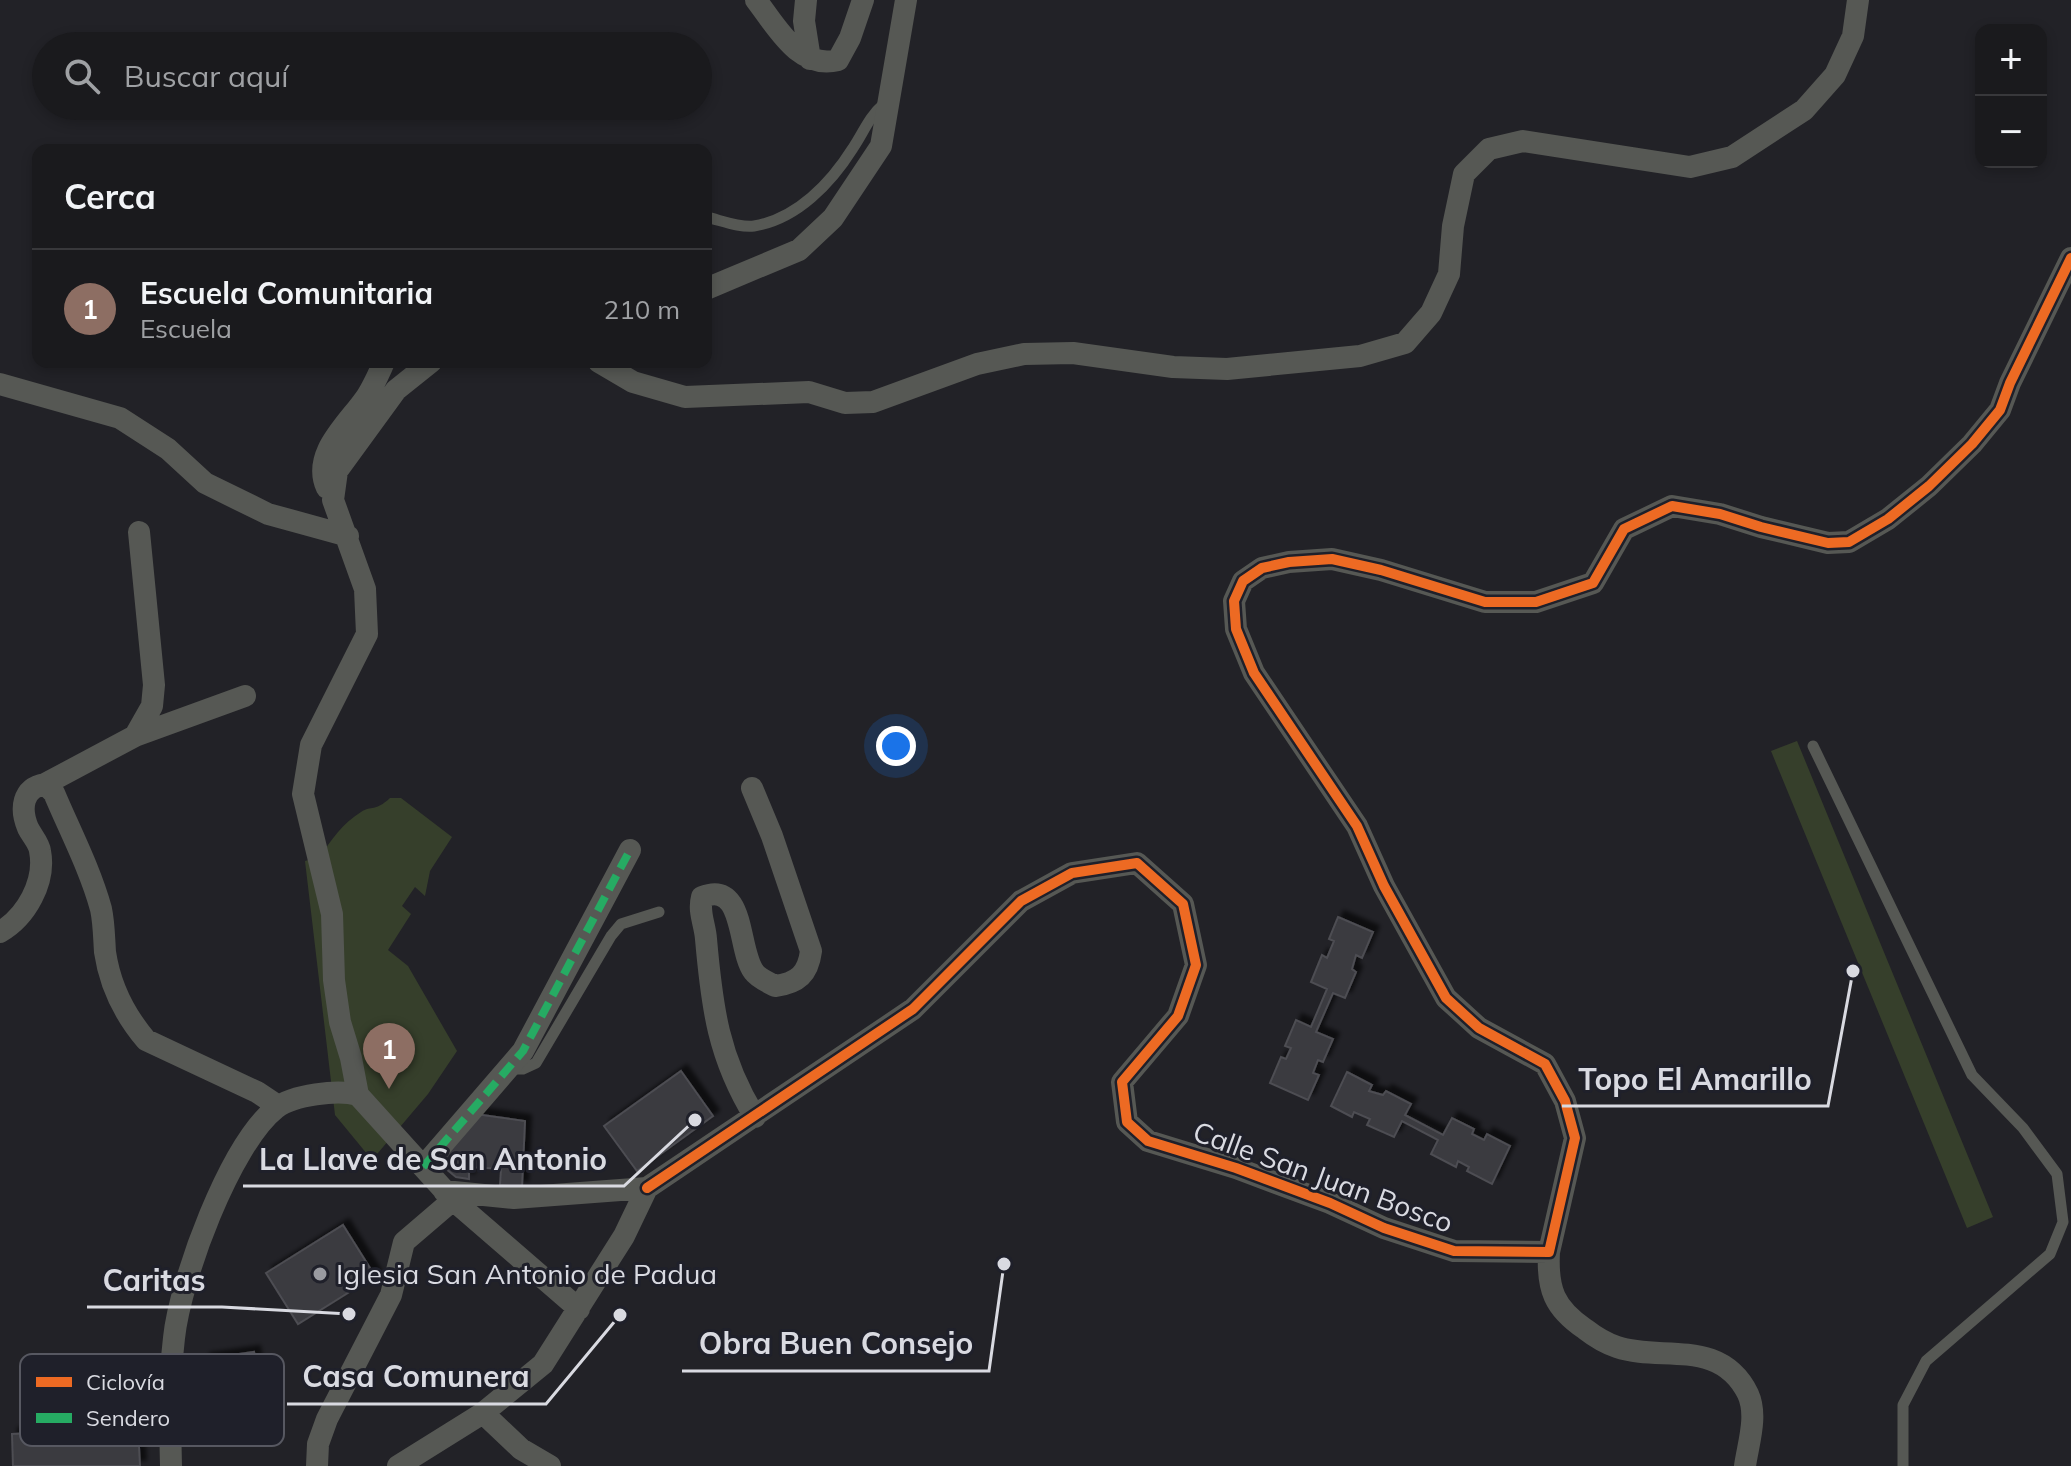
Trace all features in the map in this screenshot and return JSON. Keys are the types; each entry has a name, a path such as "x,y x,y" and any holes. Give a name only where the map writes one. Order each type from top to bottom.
{"street":[{"path":"756,0 795,50 810,59 827,63 838,60 850,38 863,0"},
{"path":"806,0 804,21 810,59"},
{"path":"712,286 799,250 833,218 881,146 906,0"},
{"path":"609,368 633,382 685,397 809,392 845,403 873,402 977,364 1024,354 1073,353 1173,367 1227,369 1360,356 1405,343 1431,313 1449,274 1453,226 1464,174 1489,149 1523,141 1690,167 1732,157 1804,110 1835,75 1853,36 1858,0"},
{"path":"1745,1466 1752,1427 1748,1395 1731,1373 1704,1356 1618,1348 1568,1318 1554,1300 1548,1273 1549,1252 1575,1138 1565,1101 1545,1064 1479,1028 1446,998 1384,886 1357,826 1254,673 1236,629 1234,601 1243,581 1262,568 1289,562 1332,559 1381,570 1485,602 1536,602 1593,583 1624,529 1672,506 1720,514 1828,543 1849,542 1888,519 1929,486 1972,444 2000,410 2071,258"},
{"path":"381,368 368,394 328,448 322,475 348,536 365,589 367,634 311,745 303,794 332,914 334,980 340,1022 358,1095 449,1195 579,1309"},
{"path":"333,500 337,471 396,390 424,368"},
{"path":"0,384 120,418 168,449 205,483 268,514 348,536"},
{"path":"135,736 152,706 154,685 139,532"},
{"path":"0,932 12,925 28,907 39,876 40,849 29,829 24,801 34,786 45,784 135,736 245,696"},
{"path":"45,784 54,793 93,884 105,929 105,951 112,984 134,1025 146,1040 257,1092 278,1106"},
{"path":"752,788 772,836 811,951 809,965 802,976 791,984 775,986 753,971 732,902 721,894 702,897 699,907 705,929 712,1010 737,1088 755,1117"},
{"path":"423,1167 523,1051 630,850"},
{"name":"Calle San Juan Bosco","path":"647,1188 913,1009 1021,901 1072,873 1137,863 1183,904 1196,965 1178,1016 1122,1082 1127,1122 1148,1141 1236,1168 1330,1203 1384,1228 1454,1251 1549,1252"},
{"path":"174,1354 182,1295 203,1232 242,1148 278,1106 319,1094 344,1091 358,1095"},
{"path":"317,1466 318,1444 327,1419 391,1295 404,1242 449,1195 514,1198 647,1188 624,1236 543,1364 483,1413 398,1466"},
{"path":"483,1413 521,1449 550,1466"},
{"path":"171,1446 171,1466"}],"lane":[{"path":"712,218 751,227 780,218 811,200 853,149 870,117 891,98"},
{"path":"1813,746 1972,1075 2023,1128 2057,1174 2063,1222 2050,1254 1926,1361 1903,1405 1903,1466"},
{"path":"507,1069 523,1069 536,1063 621,924 659,912"}],"green space":[{"path":"1797,741 1993,1217 1967,1228 1771,751"},
{"path":"390,798 401,798 452,837 430,871 425,896 415,887 402,906 411,914 388,950 408,966 457,1051 428,1094 372,1160 335,1115 305,861 320,857 338,832 355,816"}],"building":[{"path":"1338,917 1373,932 1362,958 1356,955 1352,969 1356,972 1345,998 1333,993 1316,1032 1333,1039 1323,1062 1318,1060 1313,1073 1319,1075 1308,1100 1270,1083 1281,1057 1286,1059 1291,1048 1285,1046 1296,1020 1311,1027 1327,989 1311,982 1322,955 1327,958 1334,941 1329,939"},
{"path":"681,1071 713,1116 637,1171 604,1126"},
{"path":"1347,1072 1372,1085 1369,1091 1383,1095 1386,1091 1411,1104 1405,1115 1443,1135 1452,1118 1474,1129 1472,1134 1484,1140 1487,1134 1510,1146 1492,1184 1467,1171 1469,1167 1458,1161 1456,1167 1431,1154 1438,1140 1402,1121 1394,1137 1367,1125 1370,1119 1354,1112 1352,1117 1331,1106"},
{"path":"475,1114 525,1121 522,1187 500,1185 501,1169 469,1167 469,1179 456,1177 446,1169 443,1159"},
{"name":"Iglesia San Antonio de Padua","path":"343,1225 375,1276 298,1324 266,1273"},
{"path":"12,1434 20,1434 20,1446 139,1446 140,1466 13,1466"}],"marked path":[{"path":"423,1167 523,1051 630,850"}],"cycle path":[{"path":"647,1188 913,1009 1021,901 1072,873 1137,863 1183,904 1196,965 1178,1016 1122,1082 1127,1122 1148,1141 1236,1168 1330,1203 1384,1228 1454,1251 1549,1252 1575,1138 1565,1101 1545,1064 1479,1028 1446,998 1384,886 1357,826 1254,673 1236,629 1234,601 1243,581 1262,568 1289,562 1332,559 1381,570 1485,602 1536,602 1593,583 1624,529 1672,506 1720,514 1828,543 1849,542 1888,519 1929,486 1972,444 2000,410 2071,258"}],"place":[{"name":"Topo El Amarillo","path":"1853,971"},
{"name":"Escuela Comunitaria","path":"389,1089"},
{"name":"La Llave de San Antonio","path":"695,1120"},
{"name":"Obra Buen Consejo","path":"1004,1264"},
{"name":"Iglesia San Antonio de Padua","path":"320,1274"},
{"name":"Caritas","path":"349,1314"},
{"name":"Casa Comunera","path":"620,1315"}]}
